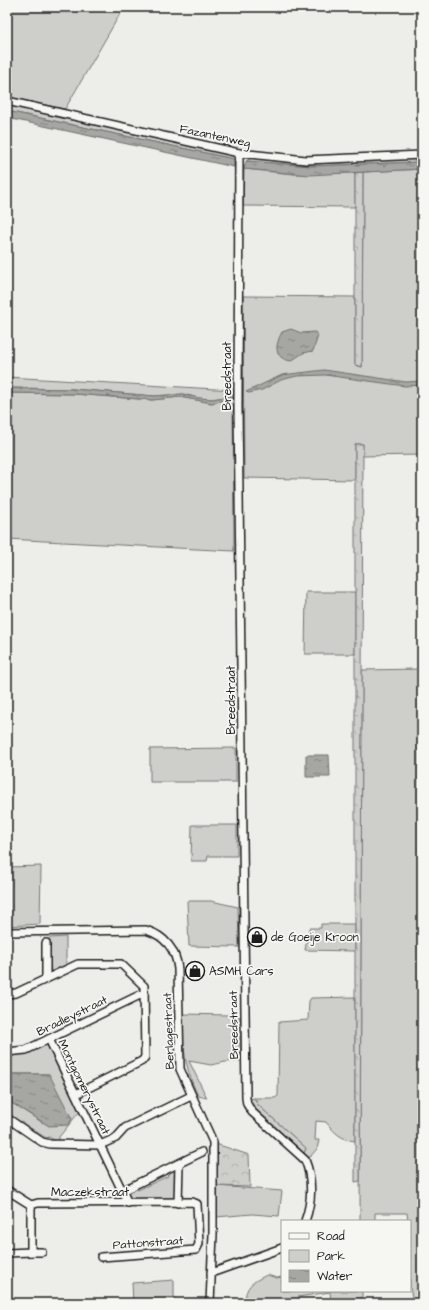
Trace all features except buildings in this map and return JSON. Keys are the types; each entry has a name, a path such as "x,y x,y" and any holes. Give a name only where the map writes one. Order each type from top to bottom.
{"street":[{"name":"Fazantenweg","path":"7,101 239,153 306,160 422,155"},
{"name":"Breedstraat","path":"239,153 238,408 246,1098 247,1104 252,1112 305,1160 309,1168 310,1199 305,1220"},
{"name":"Berlagestraat","path":"7,932 136,929 154,932 164,939 169,945 177,962 180,1062 182,1076 206,1124 213,1142 213,1234 210,1303"},
{"path":"46,943 46,979"},
{"path":"7,994 16,993 78,964 121,964 144,986 145,1057 142,1062 76,1094"},
{"name":"Bradleystraat","path":"7,1052 22,1052 144,993"},
{"name":"Montgomerystraat","path":"49,1039 128,1203"},
{"path":"7,1118 42,1142 56,1145 100,1145 116,1138 125,1128 191,1096"},
{"path":"122,1191 202,1152"},
{"path":"178,1202 179,1164"},
{"path":"7,1190 31,1205 31,1252"},
{"name":"Maczekstraat","path":"31,1205 178,1202 195,1203 199,1208 199,1244 196,1250"},
{"path":"211,1273 281,1248"},
{"name":"Pattonstraat","path":"101,1257 196,1250"},
{"path":"7,1253 42,1252"}],"green space":[{"path":"14,7 124,7 65,109 7,97 7,19"},
{"path":"7,104 231,153 234,159 7,111"},
{"path":"422,157 422,162 311,166 246,161 252,158 294,162 337,162"},
{"path":"244,169 294,174 355,173 355,207 243,206"},
{"path":"422,169 422,455 362,456 363,444 355,444 355,480 244,478 243,296 355,297 355,365 362,367 363,172"},
{"path":"363,172 362,367 355,365 355,173"},
{"path":"7,377 233,390 234,551 7,539 7,393 74,394 152,400 180,397 212,403 231,396 212,399 198,398 183,394 154,396 73,389 7,388"},
{"path":"355,444 363,444 360,1181 355,1182"},
{"path":"306,592 355,592 355,654 305,654"},
{"path":"422,669 422,1303 413,1303 411,1292 411,1220 408,1220 407,1213 375,1213 375,1220 360,1220 362,670"},
{"path":"236,748 236,782 150,782 150,749"},
{"path":"192,825 237,825 237,856 208,856 207,861 191,861"},
{"path":"41,866 40,924 7,926 7,867"},
{"path":"187,901 211,901 238,907 239,947 189,946"},
{"path":"321,924 355,924 355,951 305,950 309,928 321,928"},
{"path":"66,937 66,967 51,974 49,938"},
{"path":"355,997 355,1141 345,1139 338,1135 326,1122 316,1121 315,1140 319,1140 317,1149 308,1159 304,1153 306,1148 259,1106 254,1098 275,1098 278,1096 279,1022 308,1020 309,1001 311,998"},
{"path":"182,1014 228,1015 240,1017 240,1061 211,1065 189,1061 207,1098 198,1096 187,1066"},
{"path":"47,1044 80,1111 59,1137 59,1141 49,1137 46,1138 7,1113 7,1100 43,1123 49,1074 7,1074 7,1054 28,1053"},
{"path":"254,1098 259,1106 306,1148 304,1153 252,1106 249,1099"},
{"path":"216,1144 249,1155 250,1187 216,1186"},
{"path":"172,1170 176,1171 176,1199 132,1200 129,1198 128,1192 136,1187 138,1190 168,1176 166,1172"},
{"path":"216,1186 282,1191 279,1216 252,1214 216,1217"},
{"path":"267,1275 277,1278 281,1277 281,1292 330,1292 298,1297 298,1303 245,1303 246,1292 250,1285"},
{"path":"174,1280 174,1303 133,1303 132,1283"},
{"path":"330,1292 362,1292 362,1298 331,1302"}],"water":[{"path":"7,111 234,159 234,167 7,118"},
{"path":"246,161 311,166 422,162 422,169 309,175 244,169"},
{"path":"291,329 301,333 315,332 318,336 313,351 303,353 291,361 281,357 278,354 277,346 282,332"},
{"path":"324,370 406,382 422,381 422,385 405,386 325,375 297,376 281,380 262,390 249,393 246,392 282,375"},
{"path":"7,388 73,389 154,396 183,394 198,398 212,399 231,396 233,398 212,403 180,397 152,400 74,394 7,393"},
{"path":"306,755 329,755 330,777 306,777"},
{"path":"7,1074 49,1074 72,1119 68,1125 49,1126 7,1100"}],"place":[{"name":"de Goeije Kroon","path":"257,937"},
{"name":"ASMH Cars","path":"195,971"}]}
